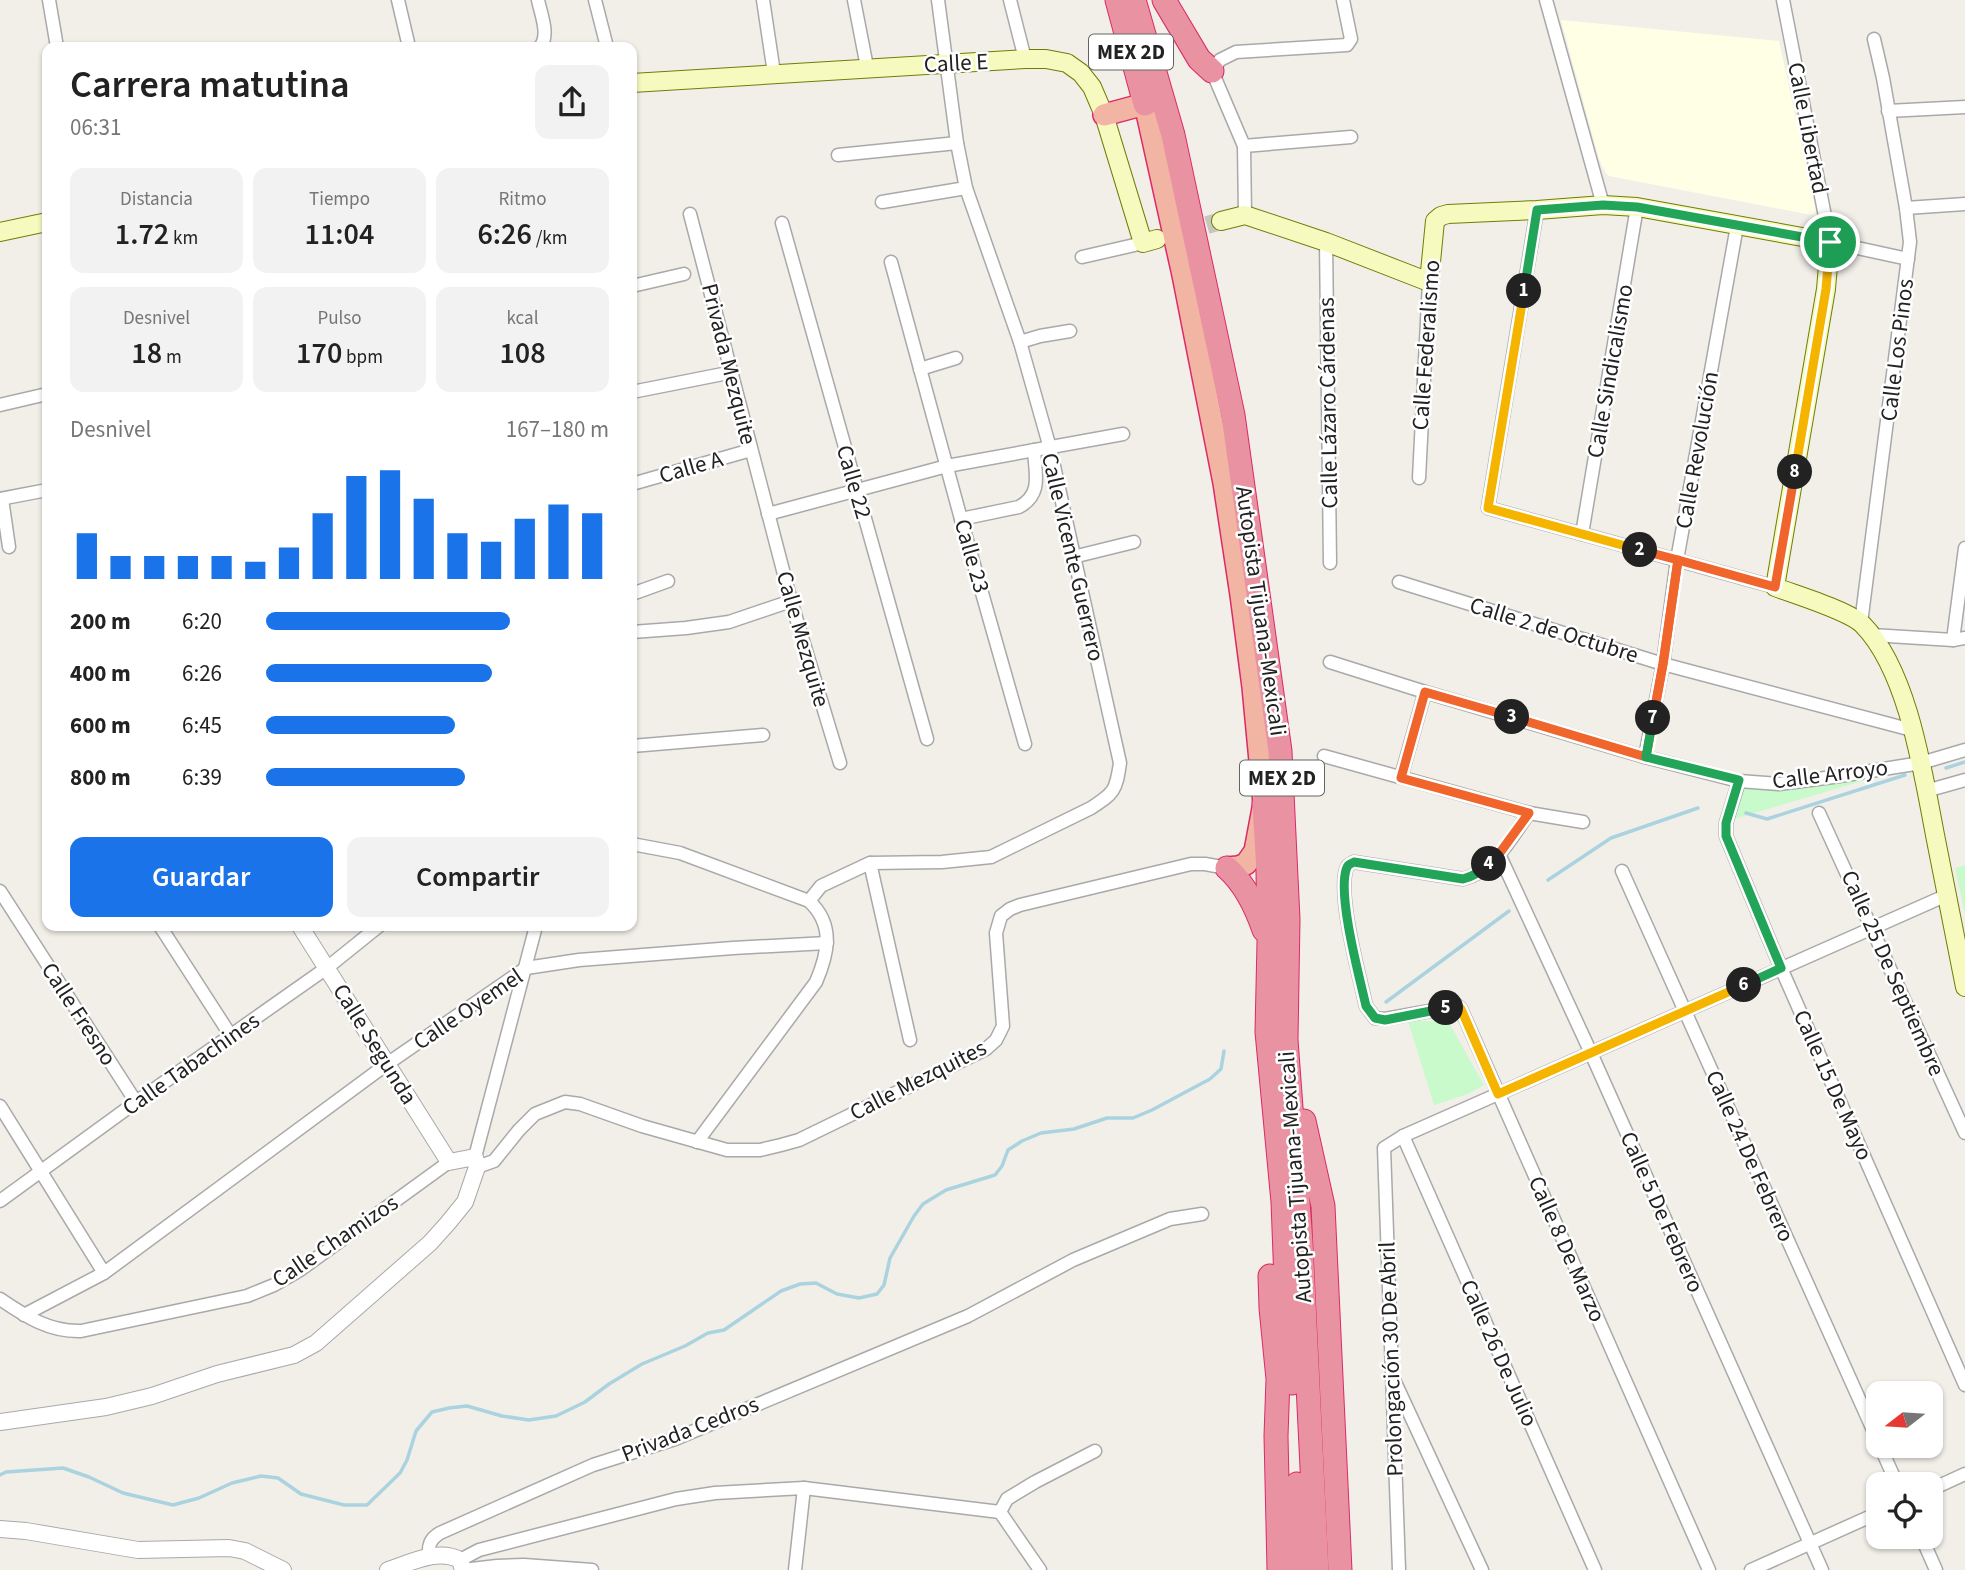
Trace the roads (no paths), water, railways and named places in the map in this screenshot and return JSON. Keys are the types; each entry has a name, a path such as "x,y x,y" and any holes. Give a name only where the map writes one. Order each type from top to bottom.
{"highway":[{"name":"Autopista Tijuana-Mexicali","path":"1117,0 1145,104 1183,275 1224,483 1241,595 1264,803 1269,942 1277,1036 1300,1228 1317,1570"},
{"name":"Autopista Tijuana-Mexicali","path":"1135,0 1173,135 1233,415 1280,751 1288,919 1277,1036 1301,1570"},
{"path":"1164,0 1199,59 1216,65"},
{"path":"1104,115 1145,104"},
{"path":"1227,868 1246,864 1255,851 1264,803"},
{"path":"1227,868 1238,878 1256,909 1269,942"},
{"path":"1277,1036 1264,1069 1264,1116 1271,1308 1278,1379 1276,1436 1279,1570"},
{"path":"1277,1036 1323,1206 1340,1570"}],"main road":[{"name":"Calle E","path":"637,83 1025,59 1046,59 1068,64 1081,73 1092,87 1150,241"},
{"path":"1537,210 1603,205 1637,207 1830,242"},
{"name":"Calle Federalismo","path":"1429,282 1435,221 1441,216 1537,210"},
{"path":"1221,221 1245,215 1326,242 1429,282"},
{"path":"0,232 42,223"},
{"name":"Calle Libertad","path":"1775,587 1826,289 1830,242"},
{"path":"1775,587 1849,615 1867,629 1895,676 1921,763 1965,987"}],"street":[{"path":"48,0 56,42"},
{"path":"398,0 408,42"},
{"path":"538,0 545,35 543,42"},
{"path":"595,0 606,42"},
{"path":"763,0 774,73"},
{"path":"854,0 867,67"},
{"name":"Calle Vicente Guerrero","path":"809,901 821,886 870,863 961,861 991,857 1091,808 1117,787 1120,763 1050,448 1020,342 966,188 937,0"},
{"path":"1010,0 1025,59"},
{"path":"1245,215 1244,146 1216,65 1236,52 1350,43 1343,0"},
{"path":"1546,0 1603,205"},
{"name":"Calle Libertad","path":"1783,0 1830,242"},
{"name":"Calle Los Pinos","path":"1867,629 1910,242 1874,39"},
{"path":"1888,111 1965,107"},
{"path":"1244,146 1351,137"},
{"path":"838,155 957,143"},
{"path":"881,202 966,188"},
{"path":"1906,208 1965,204"},
{"name":"Calle Sindicalismo","path":"1582,534 1637,207"},
{"path":"1537,210 1488,508 1775,587"},
{"name":"Privada Mezquite","path":"690,214 768,514"},
{"name":"Calle 22","path":"782,223 927,739"},
{"name":"Calle Revolución","path":"1646,757 1737,226"},
{"path":"1082,257 1150,241"},
{"name":"Calle Lázaro Cárdenas","path":"1326,242 1330,563"},
{"path":"1830,242 1908,259"},
{"name":"Calle 23","path":"891,262 1025,744"},
{"path":"637,285 684,274"},
{"name":"Calle Federalismo","path":"1419,478 1429,282"},
{"path":"1020,342 1070,331"},
{"path":"920,369 956,358"},
{"path":"637,391 733,372"},
{"path":"0,405 42,395"},
{"path":"768,514 947,467 1123,434"},
{"name":"Calle A","path":"637,483 751,450"},
{"path":"961,519 1019,507 1027,502 1036,486 1034,450"},
{"path":"9,547 1,499 42,491"},
{"name":"Calle Mezquite","path":"768,514 840,763"},
{"path":"1073,557 1134,542"},
{"path":"1867,629 1959,639 1965,548"},
{"path":"637,592 667,581"},
{"name":"Calle 2 de Octubre","path":"1399,582 1663,664 1912,730"},
{"path":"637,632 729,622 791,601"},
{"name":"Calle Arroyo","path":"1330,662 1646,757 1739,780 1779,784 1833,778 1921,763 1965,750"},
{"path":"1401,778 1425,692"},
{"path":"637,746 763,735"},
{"path":"1324,756 1529,813 1583,822"},
{"name":"Calle 15 De Mayo","path":"1739,780 1726,823 1726,836 1781,968 1965,1385"},
{"path":"1926,791 1965,780"},
{"path":"1499,854 1529,813"},
{"name":"Calle 25 De Septiembre","path":"1819,813 1965,1133"},
{"path":"637,845 680,853 809,901 824,921 826,959 816,982 697,1142"},
{"name":"Calle 8 De Marzo","path":"1499,854 1482,871 1463,879 1354,862 1349,865 1346,869 1345,901 1366,1006 1375,1018 1385,1020 1458,1006 1461,1009 1709,1570"},
{"name":"Calle 5 De Febrero","path":"1499,854 1822,1570"},
{"path":"870,863 910,1040"},
{"name":"Calle Mezquites","path":"476,1162 495,1161 535,1114 565,1102 580,1104 642,1126 727,1150 760,1150 799,1140 986,1049 996,1040 1003,1026 996,933 1000,916 1010,909 1191,864 1227,868"},
{"name":"Calle 24 De Febrero","path":"1622,871 1866,1414"},
{"name":"Calle Fresno","path":"0,891 136,1102"},
{"path":"1403,1136 1947,895"},
{"path":"163,931 231,1036"},
{"name":"Calle Segunda","path":"303,931 449,1162"},
{"name":"Calle Tabachines","path":"0,1201 328,967 373,931"},
{"path":"0,1422 106,1407 293,1354 316,1343 430,1244 465,1202 535,931"},
{"name":"Calle Oyemel","path":"24,1315 104,1273 387,1064 526,968 592,959 827,943"},
{"path":"0,1106 104,1273"},
{"name":"Prolongación 30 De Abril","path":"1399,1570 1384,1147 1403,1136"},
{"name":"Calle 26 De Julio","path":"1403,1136 1595,1570"},
{"name":"Calle Chamizos","path":"24,1315 65,1332 81,1331 247,1296 300,1270 449,1162 476,1162"},
{"name":"Privada Cedros","path":"429,1557 428,1545 433,1537 440,1533 593,1465 675,1439 968,1317 1073,1260 1170,1219 1202,1214"},
{"path":"0,1299 24,1315"},
{"path":"1391,1373 1482,1570"},
{"path":"1000,1512 1007,1499 1095,1451"},
{"path":"1943,1484 1965,1474"},
{"path":"462,1567 479,1550 676,1499 715,1493 804,1488 1000,1512 1040,1570"},
{"path":"795,1570 804,1488"},
{"path":"1751,1570 1866,1518"},
{"path":"0,1529 138,1550 237,1549 283,1570"},
{"path":"1927,1549 1936,1570"},
{"path":"388,1570 442,1555 452,1556 462,1567 524,1565 592,1570"}],"waterway":[{"path":"1946,768 1965,762"},
{"path":"1746,813 1767,819 1905,775"},
{"path":"1548,880 1611,838 1698,808"},
{"path":"1386,1002 1509,911"},
{"path":"0,1475 6,1472 63,1468 123,1493 173,1505 199,1498 232,1483 261,1476 278,1478 301,1494 344,1505 367,1505 400,1473 416,1431 432,1412 467,1406 529,1420 556,1416 585,1402 642,1364 708,1333 724,1330 781,1291 800,1284 816,1283 837,1294 859,1298 877,1294 884,1285 890,1258 923,1204 946,1190 995,1175 1008,1150 1041,1133 1074,1129 1107,1118 1133,1118 1152,1110 1210,1079 1221,1069 1224,1051"}],"tunnel":[{"path":"1181,233 1221,221"}]}
